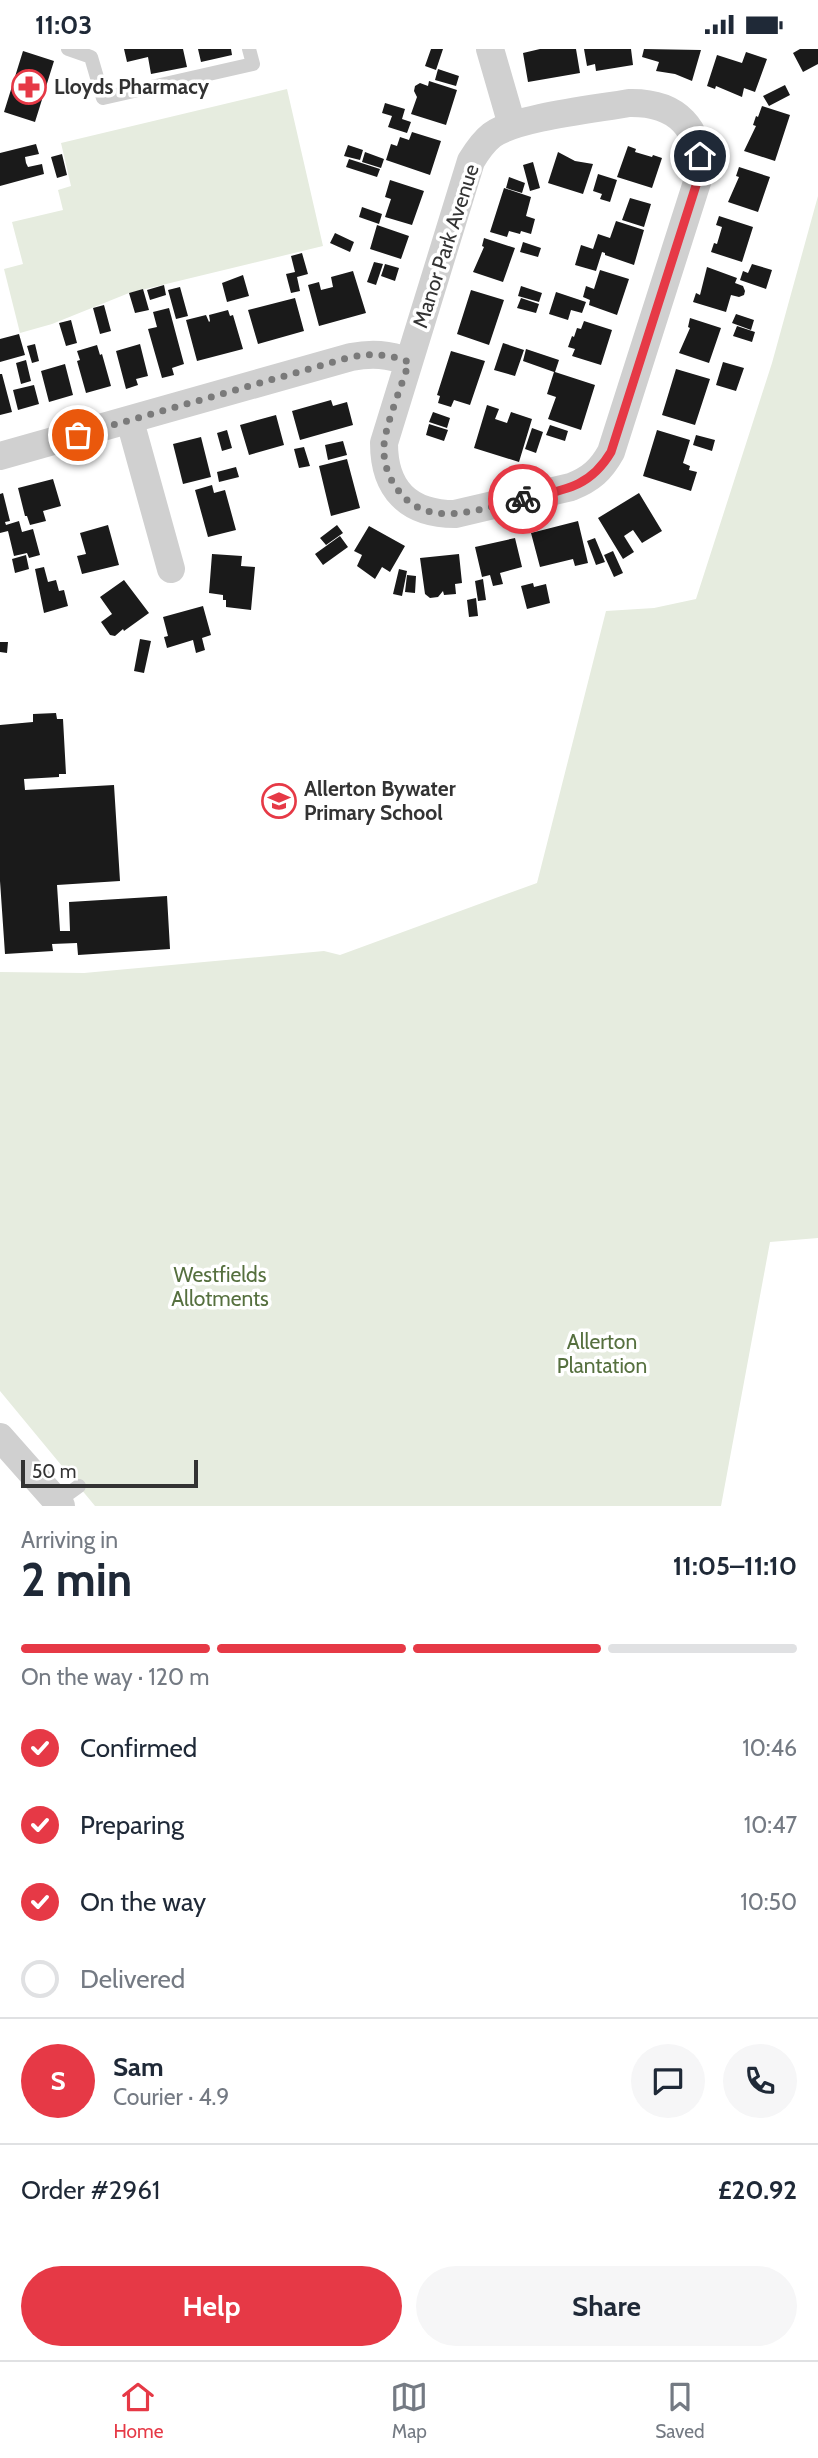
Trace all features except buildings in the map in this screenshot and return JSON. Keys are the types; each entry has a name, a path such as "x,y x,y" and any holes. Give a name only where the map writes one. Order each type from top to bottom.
{"street":[{"path":"491,49 512,125"},
{"name":"Manor Park Avenue","path":"629,103 649,103 667,109 683,121 694,137 700,156 699,176 611,452 602,468 588,480 571,487 455,514 436,514 417,508 402,496 391,481 384,462 384,443 409,362 471,161 491,136 512,125 629,103"},
{"path":"0,456 351,357 370,353 390,355 409,362"},
{"path":"130,421 171,569"},
{"path":"0,1437 66,1498"}],"lane":[{"path":"68,49 91,57 103,98 253,64 249,49"}],"green space":[{"path":"287,89 323,246 129,293 52,324 20,333 4,269 23,264 12,222 63,210 58,190 71,186 61,143"},
{"path":"818,196 818,1238 770,1242 721,1506 95,1506 0,1391 0,972 84,973 324,951 340,955 537,883 606,611 654,608 696,599 772,363"}],"way so far":[{"path":"78,435 351,357 370,353 390,355 409,362 384,443 384,462 391,481 402,496 417,508 436,514 455,514 523,499"}],"place":[{"name":"Lloyds Pharmacy","path":"29,87"},
{"name":"Allerton Bywater Primary School","path":"279,801"}],"route":[{"path":"523,499 588,480 602,468 611,452 699,176 700,156"}],"park label":[{"name":"Westfields Allotments","path":"220,1287"},
{"name":"Allerton Plantation","path":"602,1354"}]}
